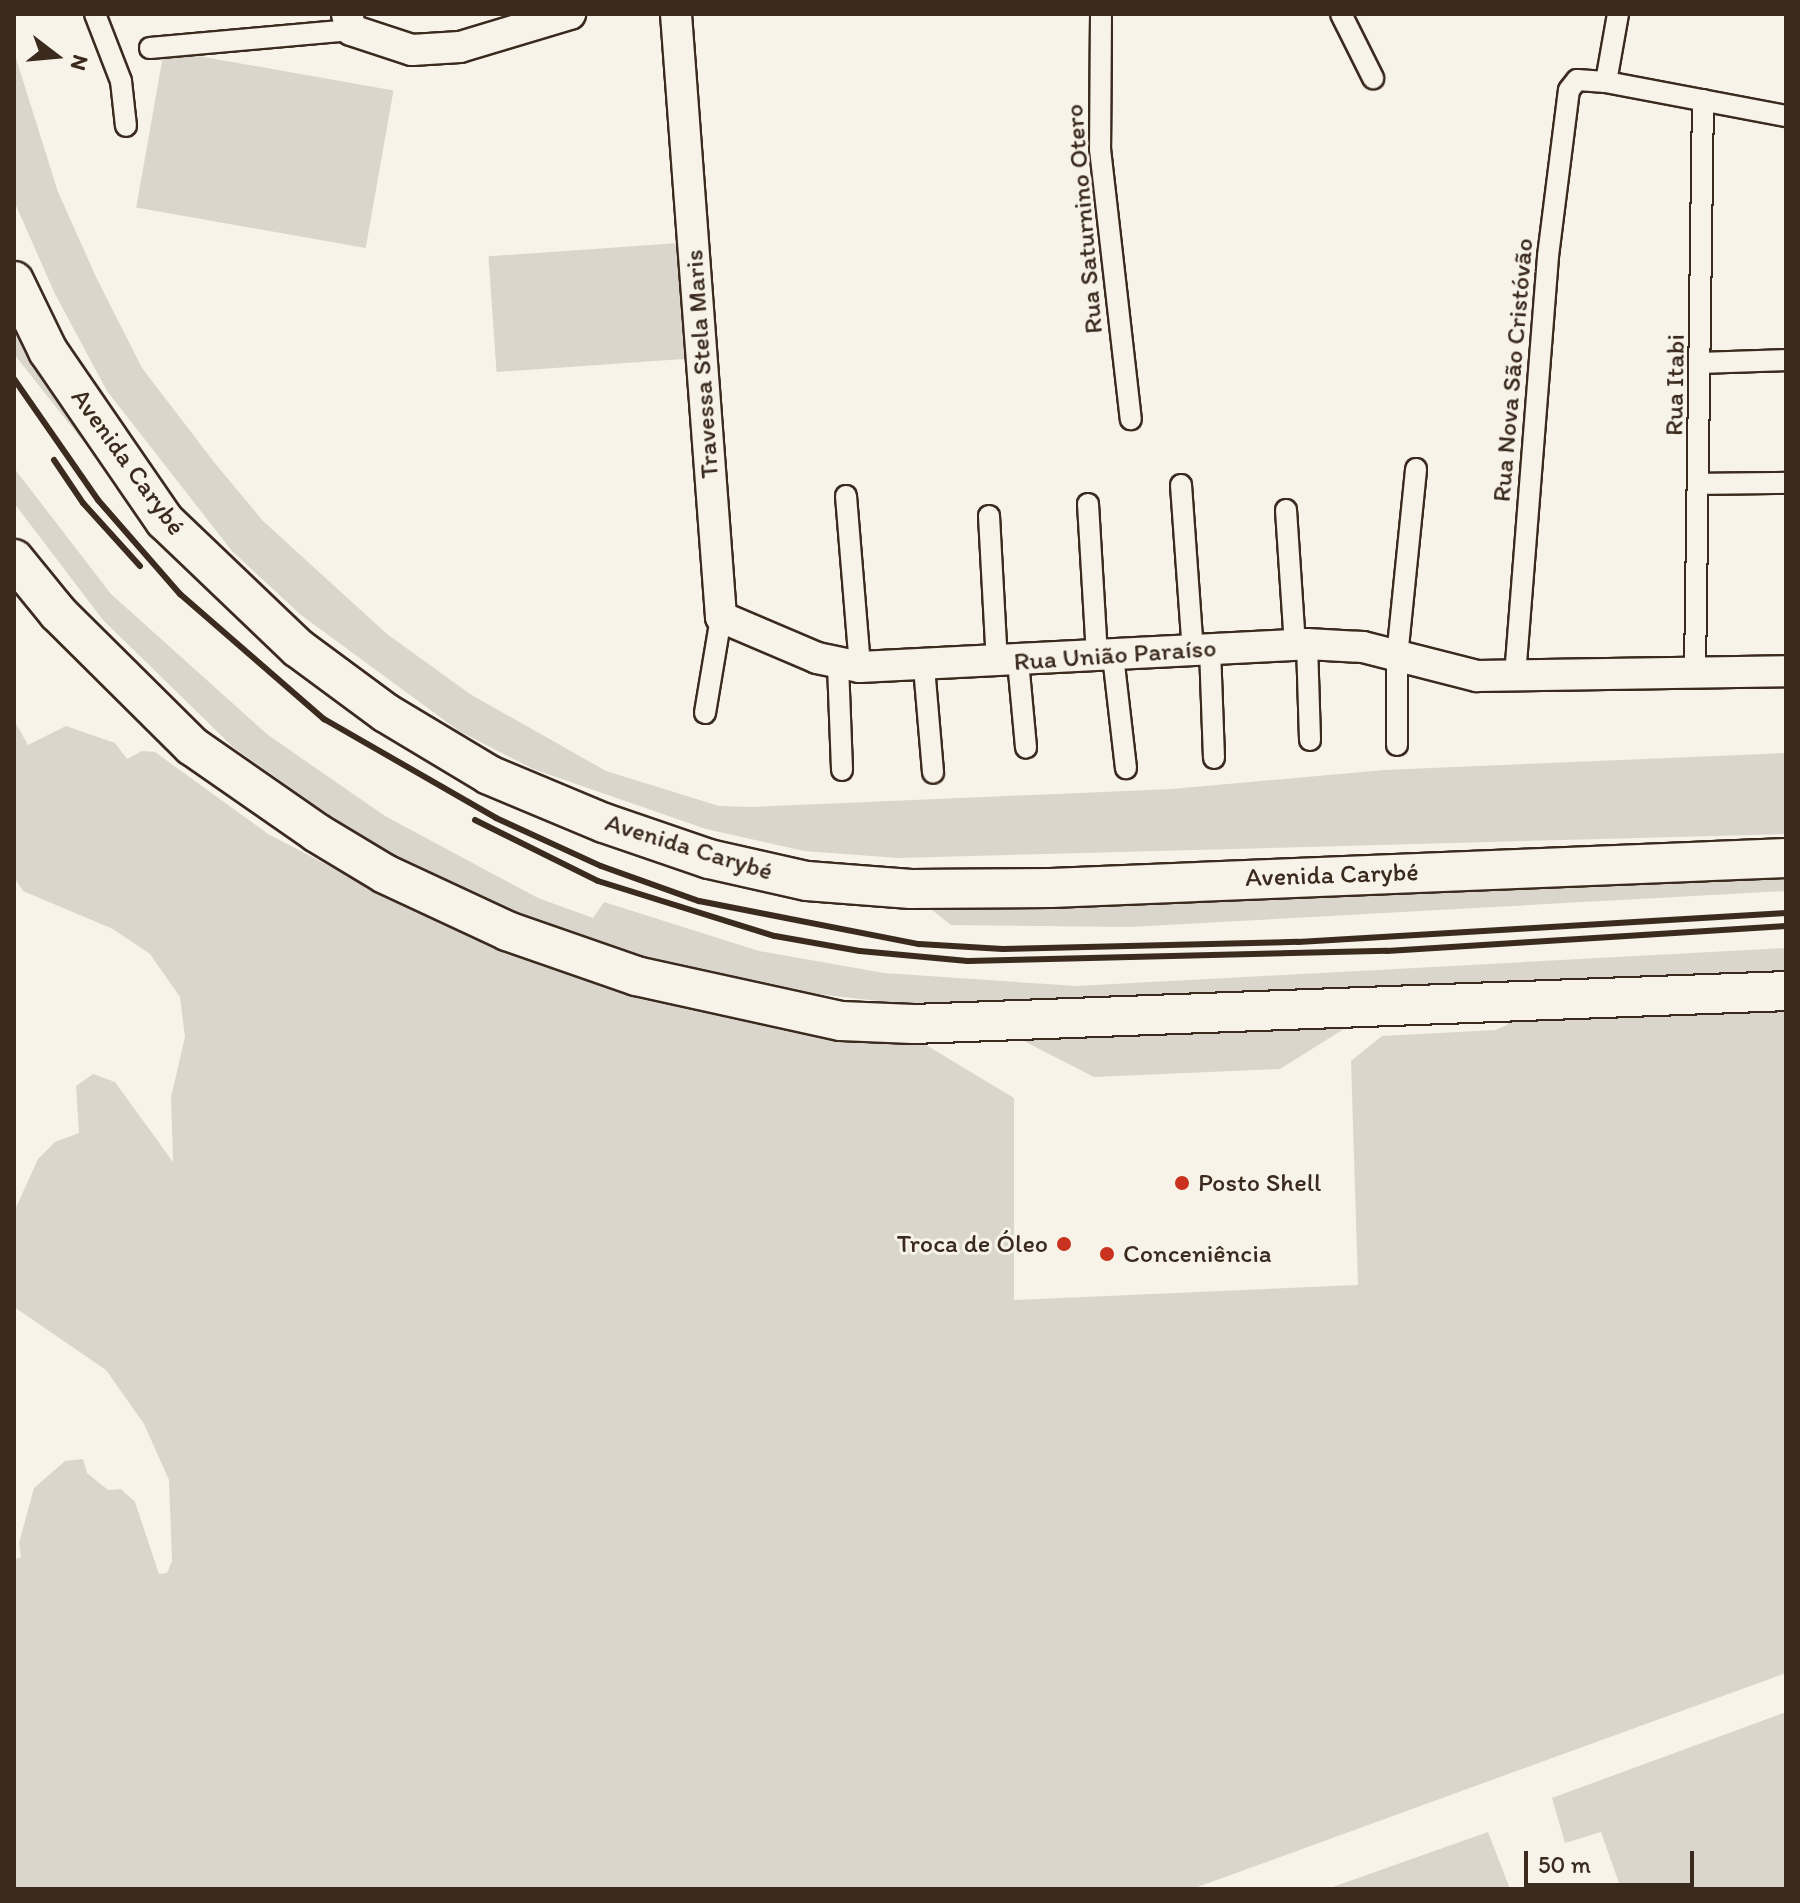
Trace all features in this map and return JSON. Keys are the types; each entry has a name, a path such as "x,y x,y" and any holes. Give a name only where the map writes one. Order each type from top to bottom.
{"highway":[{"name":"Avenida Carybé","path":"14,281 48,351 165,521 298,648 386,713 489,775 604,823 709,859 807,881 911,889 1786,858"},
{"path":"14,559 58,613 192,746 317,833 385,874 507,931 636,976 841,1021 913,1024 1786,991"}],"street":[{"path":"95,14 121,81 126,126"},
{"path":"150,48 349,22 412,50 460,47 570,14"},
{"name":"Travessa Stela Maris","path":"676,14 721,617 705,713"},
{"name":"Rua Saturnino Otero","path":"1101,14 1100,149 1131,419"},
{"path":"1341,14 1373,78"},
{"path":"1618,14 1606,82 1786,116"},
{"name":"Rua Nova São Cristóvão","path":"1515,676 1562,134 1569,90 1584,80 1606,82"},
{"name":"Rua Itabi","path":"1695,671 1702,363 1703,100"},
{"path":"1702,363 1786,360"},
{"path":"1397,745 1397,657 1416,469"},
{"path":"1700,484 1786,483"},
{"path":"1181,485 1214,758"},
{"path":"842,770 849,666 846,496"},
{"path":"1088,504 1105,657 1126,768"},
{"path":"1286,510 1310,740"},
{"path":"989,516 1008,662 1026,748"},
{"name":"Rua União Paraíso","path":"721,617 849,666 924,667 1301,644 1363,647 1477,676 1786,671"},
{"path":"924,667 933,773"}],"shaded area":[{"path":"164,50 393,90 366,248 136,208"},
{"path":"14,52 58,192 97,279 142,368 214,462 263,521 387,634 470,694 606,771 719,806 750,807 1172,789 1384,770 1786,753 1786,834 898,858 804,851 706,829 533,769 459,731 301,615 232,551 107,391 55,294 14,201"},
{"path":"679,243 687,359 497,372 488,256"},
{"path":"14,322 86,445 14,354"},
{"path":"14,468 111,594 268,735 385,816 538,898 593,918 604,902 759,951 884,973 1077,986 1786,948 1786,976 912,1005 748,986 653,964 536,926 414,868 352,831 233,747 103,620 14,503"},
{"path":"14,720 28,745 66,726 115,743 127,759 142,751 155,752 268,834 404,905 479,935 911,1036 1014,1098 1014,1300 1358,1285 1351,1061 1382,1036 1496,1030 1507,1025 1514,1011 1786,1004 1786,1673 1192,1889 14,1889 14,1560 21,1557 19,1543 34,1488 65,1461 83,1459 87,1473 108,1490 121,1489 135,1502 159,1574 167,1573 172,1561 169,1480 144,1424 106,1370 14,1307 14,1212 38,1159 55,1142 79,1133 76,1086 93,1074 115,1082 173,1162 171,1097 185,1037 180,997 150,954 113,929 23,891 14,877"},
{"path":"1786,879 1786,891 1129,927 951,925 927,906 1031,909"},
{"path":"1355,1022 1280,1069 1094,1077 1018,1038"},
{"path":"1786,1712 1786,1889 1621,1889 1601,1832 1565,1843 1552,1798"},
{"path":"1488,1832 1510,1889 1327,1889"}],"railway":[{"path":"14,379 98,500 180,594 324,719 496,818 601,866 699,901 919,944 1003,949 1298,942 1786,913"},
{"path":"54,460 83,503 140,566"},
{"path":"475,820 598,881 775,936 860,951 968,961 1387,951 1786,926"}],"place":[{"name":"Posto Shell","path":"1182,1183"},
{"name":"Troca de Óleo","path":"1064,1244"},
{"name":"Conceniência","path":"1107,1254"}]}
